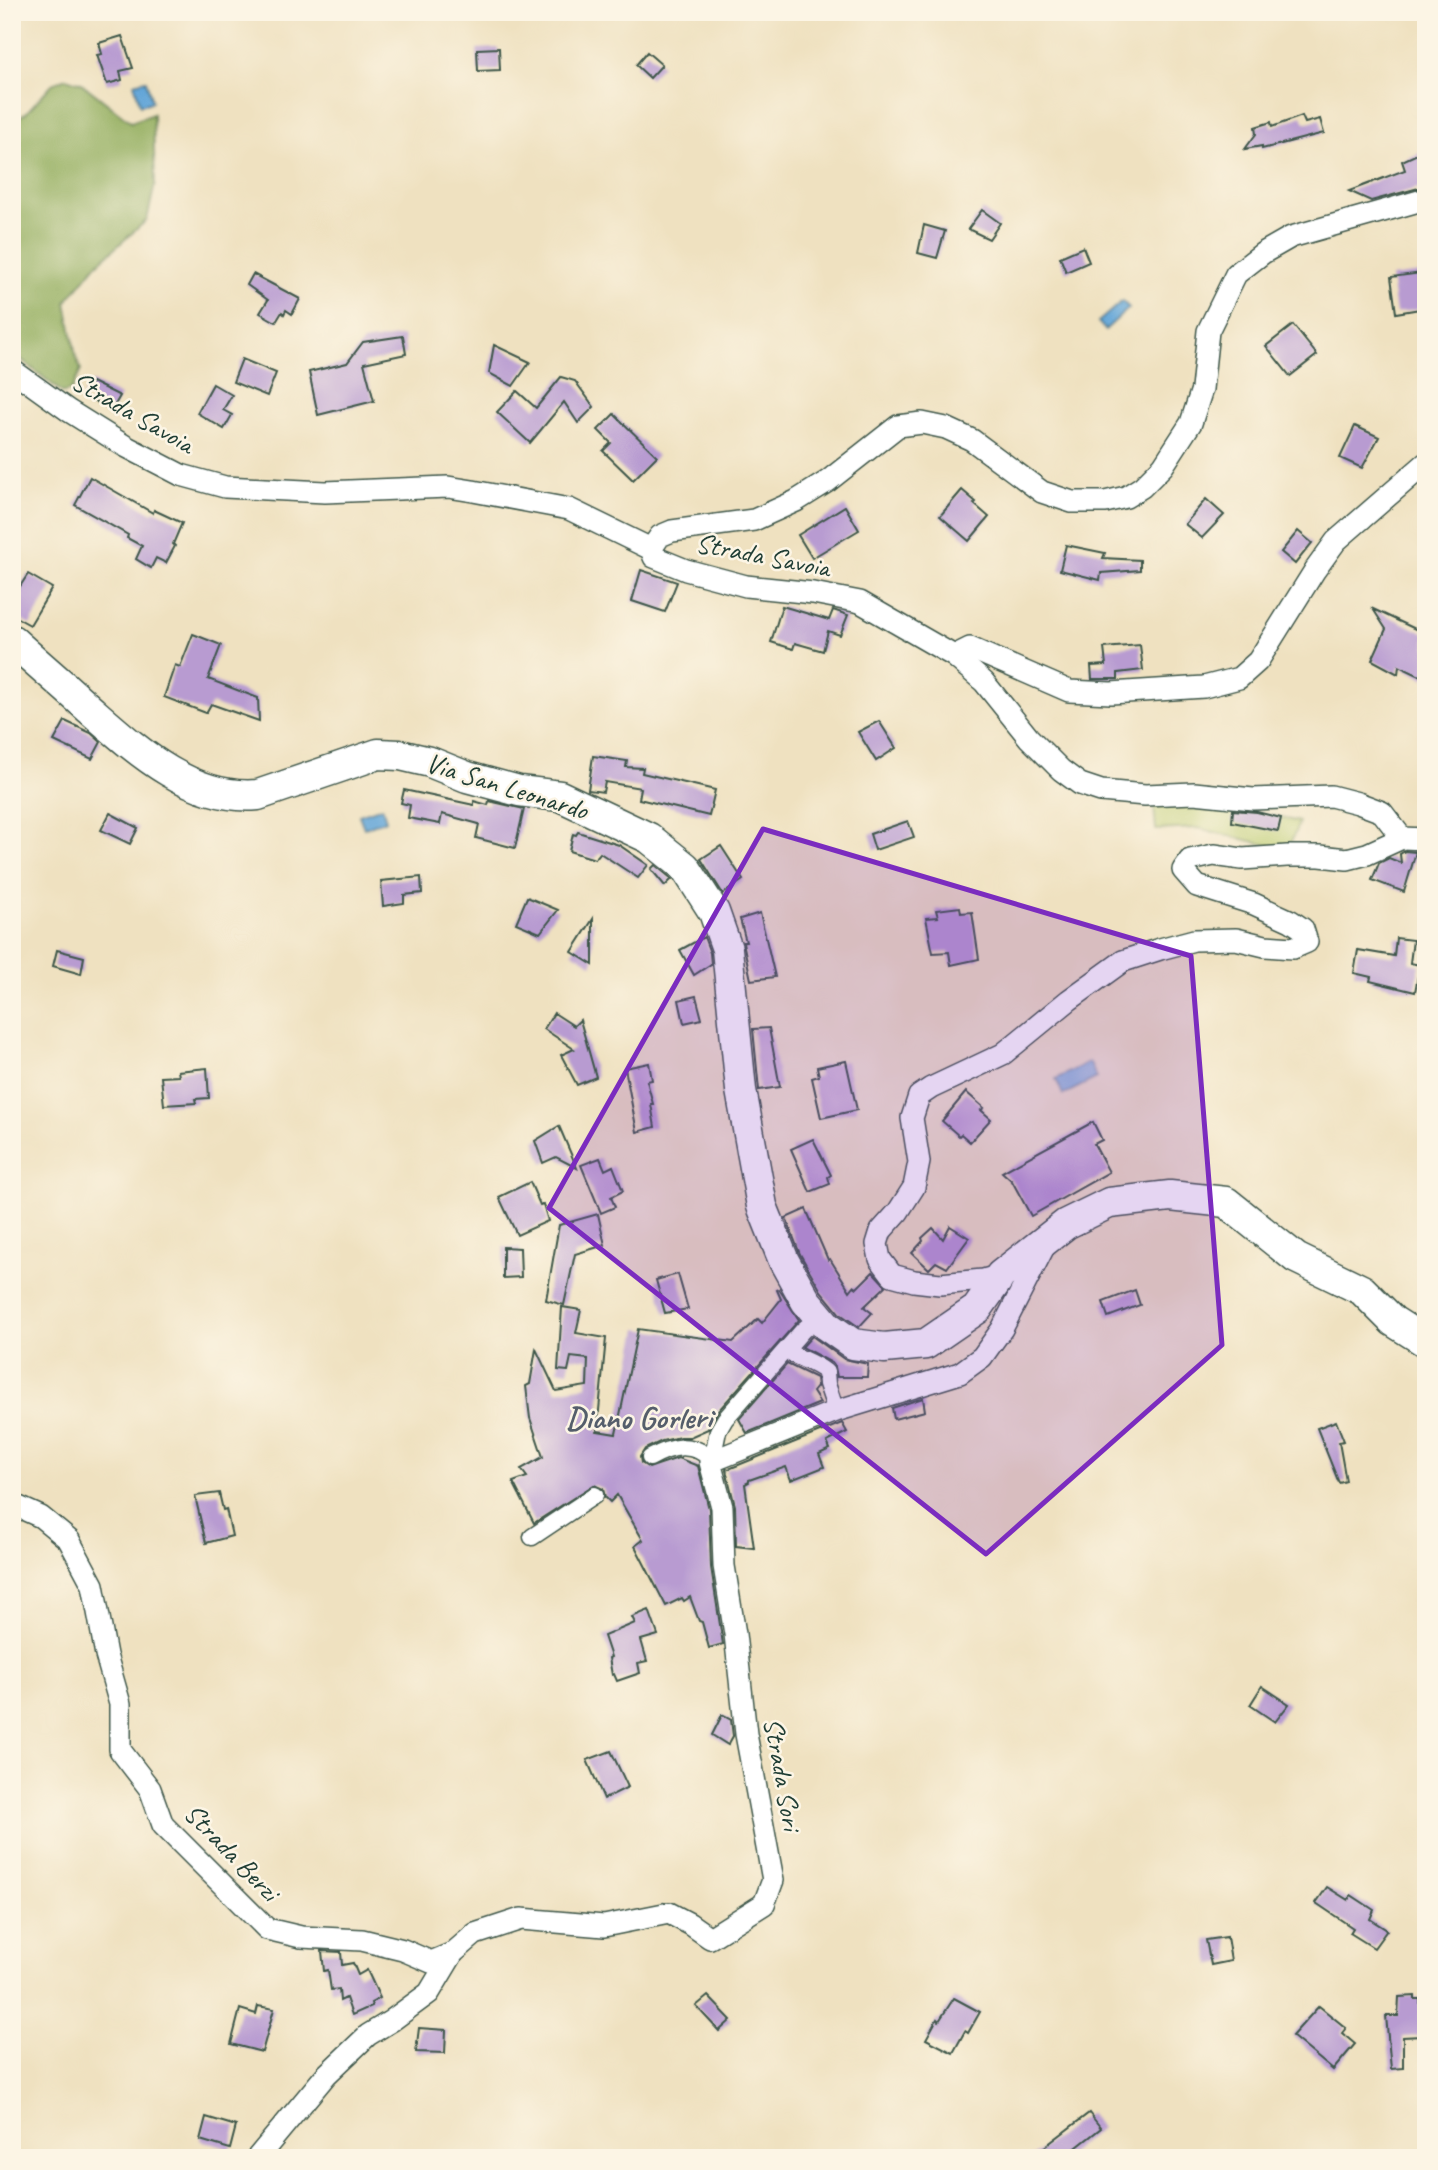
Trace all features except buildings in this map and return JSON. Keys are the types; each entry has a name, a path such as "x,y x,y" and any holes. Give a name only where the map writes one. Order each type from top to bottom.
{"main road":[{"name":"Via San Leonardo","path":"12,640 125,741 166,770 208,789 242,796 258,795 378,754 400,755 519,791 560,796 649,838 685,867 714,912 727,949 741,1090 762,1206 784,1261 806,1301 827,1326 853,1344 884,1348 926,1344 977,1309 1001,1275 1066,1224 1109,1203 1170,1196 1226,1202 1296,1258 1362,1290 1393,1321 1426,1342"}],"street":[{"path":"651,549 660,536 671,531 754,520 796,501 828,481 898,426 922,423 946,428 972,440 1042,492 1072,502 1105,502 1126,497 1142,487 1163,466 1191,423 1202,389 1208,331 1236,274 1263,253 1291,237 1426,199"},
{"name":"Strada Savoia","path":"12,370 69,411 125,446 181,475 226,487 325,492 448,487 473,491 569,509 651,549 654,557 686,570 747,586 813,593 860,602 954,656 984,682 1029,738 1061,770 1080,784 1101,791 1145,795 1195,793 1253,799 1331,796 1382,812 1402,838"},
{"path":"954,656 970,649 1069,691 1111,692 1204,687 1239,678 1258,661 1336,541 1426,463"},
{"path":"1001,1275 983,1280 927,1283 892,1275 880,1259 877,1244 881,1231 898,1212 914,1187 919,1162 912,1118 919,1096 1003,1054 1069,1000 1123,961 1194,940 1236,939 1265,946 1293,948 1307,942 1303,929 1291,921 1245,901 1197,886 1183,870 1190,860 1214,855 1242,859 1320,856 1347,859 1367,854 1402,838 1426,839"},
{"path":"712,1460 836,1412 960,1373 982,1357 1002,1329 1050,1237"},
{"path":"712,1460 721,1425 751,1388 814,1321 827,1326"},
{"path":"786,1351 800,1359 814,1362 826,1372 836,1412"},
{"path":"650,1458 664,1450 688,1448 700,1449 712,1460"},
{"name":"Strada Sori","path":"257,2158 326,2075 368,2035 429,1993 453,1953 475,1934 521,1919 604,1926 669,1913 710,1938 764,1904 773,1880 746,1734 724,1566 722,1507 709,1464 712,1460"},
{"path":"532,1536 595,1494"},
{"name":"Strada Berzi","path":"12,1504 41,1517 69,1540 93,1585 106,1655 120,1704 120,1750 150,1789 163,1825 213,1877 267,1929 301,1937 362,1940 403,1950 431,1962 453,1953"}],"highlighted area":[{"path":"763,829 1191,956 1222,1345 986,1554 549,1208"}],"green space":[{"path":"66,78 81,83 131,122 153,114 155,184 147,220 96,265 66,302 81,370 72,389 63,393 12,352 12,121 26,113 52,84"},
{"path":"1203,800 1299,822 1288,850 1198,828 1156,830 1154,806"}],"water":[{"path":"146,80 152,102 140,105 134,83"},
{"path":"1122,301 1129,308 1105,330 1098,322"},
{"path":"382,807 386,820 364,828 359,815"},
{"path":"1089,1062 1097,1078 1063,1095 1056,1079"}],"district":[{"name":"Diano Gorleri","path":"639,1417"}]}
